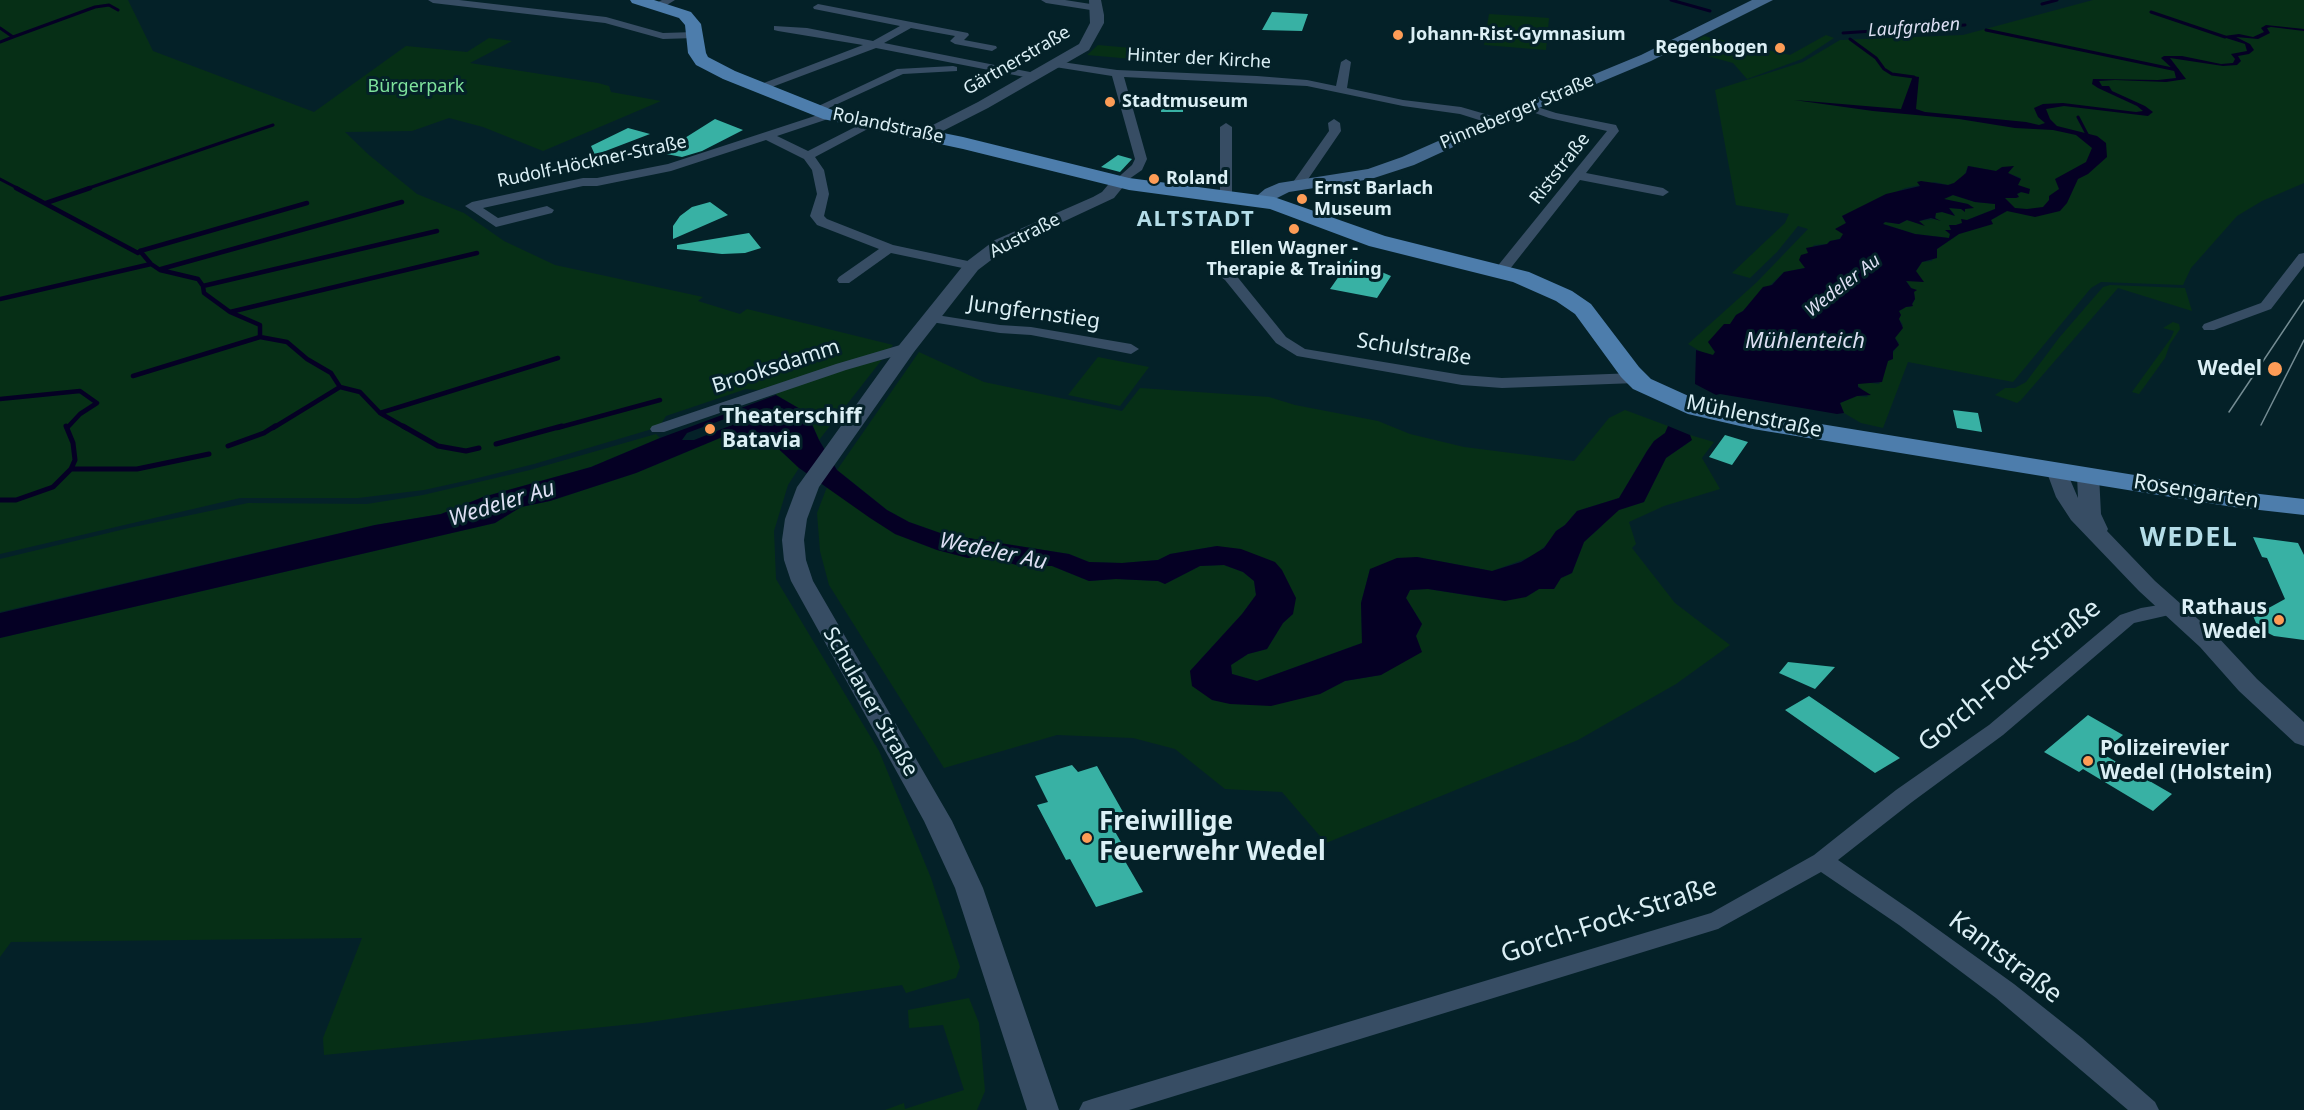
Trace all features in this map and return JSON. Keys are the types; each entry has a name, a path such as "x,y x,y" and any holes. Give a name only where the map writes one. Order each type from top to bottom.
{"main road":[{"path":"638,0 664,3 685,15 694,29"},
{"name":"Pinneberger Straße","path":"1261,200 1275,190 1371,174 1408,161 1527,107 1646,58 1745,7 1766,0"},
{"name":"Rolandstraße","path":"694,29 697,53 702,61 760,88 823,112 926,134 1113,189 1156,189"},
{"name":"Mühlenstraße","path":"1156,189 1226,195 1291,207 1377,241 1501,271 1547,288 1583,309 1636,378 1649,389 1697,409 1753,421 2088,476"},
{"name":"Rosengarten","path":"2088,476 2233,499 2304,507"}],"street":[{"path":"433,0 606,20 663,36 694,29"},
{"path":"510,9 519,0"},
{"path":"1046,0 1096,4"},
{"name":"Gärtnerstraße","path":"926,134 1058,65 1084,47 1096,27 1096,4"},
{"path":"818,7 964,34 955,41 992,48"},
{"path":"760,88 873,45 909,25"},
{"path":"778,28 807,31 1035,76"},
{"path":"1341,89 1346,62"},
{"name":"Hinter der Kirche","path":"1058,65 1120,73 1257,79 1341,89 1403,103 1461,111 1495,121"},
{"name":"Rudolf-Höckner-Straße","path":"548,210 496,223 472,207 583,182 597,182 671,167 767,136 823,112 901,70 992,68"},
{"path":"1113,189 1138,167 1142,159 1120,73"},
{"name":"Riststraße","path":"1501,271 1613,131 1612,128 1553,116 1527,107"},
{"path":"1298,185 1335,130 1334,123"},
{"path":"808,156 871,124"},
{"path":"1226,127 1226,195"},
{"path":"767,136 808,156 818,170 822,185 821,205 817,216 830,227 889,248 972,266"},
{"path":"1579,176 1663,192"},
{"name":"Austraße","path":"930,318 972,266 1001,244 1113,189"},
{"path":"844,280 889,248"},
{"path":"2209,327 2266,306 2304,257"},
{"name":"Schulstraße","path":"1222,271 1230,276 1281,340 1302,353 1431,375 1492,382 1636,378"},
{"name":"Schulauer Straße","path":"930,318 808,487 796,519 793,540 795,560 802,581 938,821 964,879 1043,1110"},
{"name":"Jungfernstieg","path":"930,318 1000,329 1031,331 1131,349"},
{"name":"Brooksdamm","path":"658,429 841,367 907,348"},
{"path":"2056,470 2073,508 2171,609 2208,641 2248,685 2304,737"},
{"path":"2088,476 2090,514 2102,539"},
{"name":"Gorch-Fock-Straße","path":"1092,1110 1718,920 1822,861 1904,796 1996,730 2127,619 2171,609"},
{"name":"Kantstraße","path":"1822,861 1907,919 2005,991 2073,1046 2146,1110"}],"green space":[{"name":"Bürgerpark","path":"0,0 128,0 153,51 314,112 406,46 467,52 489,38 512,41 470,63 598,83 609,86 611,92 661,101 543,151 483,127 449,118 412,131 345,132 417,194 464,213 504,241 555,265 703,297 698,301 740,314 747,309 893,345 888,351 758,390 746,389 666,416 659,427 474,479 424,490 358,498 240,498 0,554"},
{"path":"2093,0 2304,0 2304,183 2262,201 2237,216 2191,268 2183,285 2101,282 2091,288 2013,382 1908,362 1883,428 1861,423 1844,413 1840,403 1857,396 1868,397 1857,384 1862,382 1879,384 1888,361 1899,343 1895,338 1903,325 1899,319 1899,311 1911,307 1915,299 1914,292 1906,280 1910,280 1922,262 1932,261 1937,249 1959,234 1992,224 1991,220 2007,211 2003,197 2019,196 2017,194 2022,192 2017,185 2021,178 2008,173 2012,167 1996,171 1968,166 1964,176 1954,183 1948,185 1935,182 1905,188 1842,216 1846,223 1836,229 1844,234 1827,244 1814,245 1808,254 1805,268 1784,272 1736,315 1730,325 1708,342 1715,352 1713,355 1703,353 1688,344 1757,282 1808,229 1798,226 1777,252 1750,278 1732,273 1785,223 1789,214 1736,205 1715,90 1803,62 1840,40 1963,35"},
{"path":"1489,14 1549,18 1546,50 1484,45"},
{"path":"1826,35 1834,38 1802,59 1747,79 1733,63 1681,49 1704,36 1790,55"},
{"path":"1098,45 1176,52 1179,55 1178,63 1087,55"},
{"path":"1953,195 1975,202 1995,204 1995,209 1962,220 1962,223 1949,225 1951,230 1946,230 1950,234 1949,238 1915,234 1883,224 1885,222 1899,224 1907,220 1921,224 1919,221 1936,219 1935,213 1955,215 1949,208 1964,209 1968,204 1943,199"},
{"path":"2110,285 2185,288 2192,311 2118,288 2021,400 2017,403 1995,395 2005,388 2015,388 2026,382 2059,338 2103,287"},
{"path":"2173,322 2179,324 2180,329 2170,344 2165,358 2139,394 2132,392 2171,338 2174,331 2163,328"},
{"path":"919,352 984,382 1122,411 1140,388 1269,397 1295,405 1378,421 1410,434 1464,447 1574,461 1609,418 1625,410 1668,426 1665,433 1654,441 1647,451 1619,498 1577,511 1565,525 1556,531 1550,542 1533,556 1492,571 1417,557 1370,569 1361,603 1362,643 1257,681 1232,674 1231,665 1248,654 1267,649 1283,623 1293,614 1217,546 1170,554 1158,560 1122,563 1089,562 1069,554 943,534 909,522 887,510 837,470"},
{"path":"884,357 819,440 807,413 776,395 777,391"},
{"path":"1098,357 1149,367 1120,406 1068,395"},
{"path":"732,433 768,439 799,468 788,485 774,531 776,579 879,751 931,878 960,967 956,978 906,993 902,985 643,1023 324,1055 323,1038 362,938 11,942 0,957 0,638 495,523 521,507 550,501 636,473"},
{"path":"656,434 660,438 591,467 483,497 441,514 375,525 0,612 0,559 129,528 248,503 367,504 423,495 530,470"},
{"path":"1690,435 1714,442 1702,458 1720,489 1664,506 1629,522 1636,544 1632,548 1675,603 1730,645 1676,684 1578,740 1326,843 1282,792 1225,789 1175,749 1133,738 1057,735 944,768 829,585 820,551 817,513 827,487 895,534 937,550 968,558 982,555 1020,566 1052,566 1089,581 1116,579 1158,581 1165,584 1200,566 1224,565 1243,572 1254,581 1256,595 1242,614 1190,671 1320,694 1345,681 1381,675 1416,636 1422,624 1406,598 1410,590 1428,589 1484,598 1526,597 1539,589 1554,589 1561,578 1572,573 1584,542 1601,527 1608,517 1619,510 1644,502 1666,458 1691,441"},
{"path":"969,998 979,1023 985,1091 977,1110 885,1110 904,1103 905,1109 964,1090 943,1025 909,1028 908,1010"}],"water":[{"name":"Mühlenteich","path":"2266,25 2304,29 2304,31 2271,27 2267,28 2270,33 2258,39 2236,37 2250,44 2254,50 2249,54 2238,56 2241,61 2237,65 2223,66 2170,58 2186,79 2166,82 2099,81 2102,86 2109,86 2112,91 2153,112 2148,116 2064,106 2046,109 2050,119 2057,126 2097,136 2106,143 2107,157 2088,174 2078,179 2067,203 2060,211 2035,217 2007,211 1991,220 1993,224 1959,234 1937,249 1937,258 1922,262 1916,271 1924,282 1906,281 1911,288 1917,290 1914,292 1915,299 1913,306 1899,311 1901,315 1899,319 1903,328 1895,338 1899,345 1893,351 1893,359 1888,361 1882,382 1858,384 1858,387 1871,395 1857,396 1840,403 1844,413 1837,414 1716,395 1695,384 1696,350 1713,355 1715,352 1708,342 1724,324 1730,324 1736,315 1743,311 1763,287 1772,285 1784,272 1805,268 1799,260 1801,255 1808,253 1806,248 1840,239 1843,234 1835,229 1846,223 1842,216 1886,194 1920,186 1917,182 1948,185 1954,183 1966,173 1968,166 1996,171 2002,167 2014,166 2008,173 2021,179 2018,185 2030,189 2029,194 2021,192 2017,194 2019,197 2005,198 2015,208 2043,207 2049,200 2049,196 2059,189 2055,179 2086,162 2092,148 2076,135 2053,130 2015,128 1959,119 1873,111 1794,100 1901,109 1913,76 1919,77 1916,109 1925,112 2039,125 2045,123 2038,117 2034,108 2043,104 2063,103 2143,111 2098,88 2092,84 2093,79 2176,78 2174,70 2161,58 2164,56 2182,56 2221,64 2233,63 2235,59 2231,54 2247,51 2245,44 2223,37 2239,34 2253,37 2264,32 2261,28","holes":["1953,195 1975,202 1995,204 1995,209 1967,220 1961,219 1962,223 1949,225 1951,230 1945,230 1950,234 1949,238 1915,234 1883,224 1885,222 1899,224 1907,220 1925,226 1919,221 1931,218 1941,221 1935,218 1936,213 1942,212 1955,216 1949,208 1961,209 1965,212 1965,209 1974,208 1968,204 1944,199"]},
{"path":"776,395 807,413 819,440 837,470 887,510 909,522 943,534 1069,554 1089,562 1122,563 1158,560 1170,554 1217,546 1241,549 1275,562 1282,570 1296,598 1293,614 1283,623 1267,649 1248,654 1231,665 1232,674 1257,681 1362,643 1361,603 1370,569 1397,558 1417,557 1492,571 1521,562 1544,548 1556,531 1565,525 1577,511 1619,498 1647,451 1654,441 1665,433 1668,426 1690,435 1692,440 1666,458 1644,502 1619,510 1584,542 1572,573 1561,578 1554,589 1539,589 1526,597 1505,601 1428,589 1410,590 1406,598 1422,624 1416,636 1422,652 1381,675 1345,681 1320,694 1271,706 1230,704 1212,700 1192,686 1190,671 1242,614 1256,595 1254,581 1243,572 1224,565 1200,566 1165,584 1158,581 1116,579 1089,581 1052,566 1020,566 982,555 968,558 937,550 895,534 870,518 799,468 768,439 732,433 636,473 550,501 521,507 495,523 0,638 0,613 375,525 441,514 483,497 591,467 660,438","holes":["730,417 736,422 694,440 682,440 687,433"]}],"building":[{"path":"1272,12 1308,14 1302,31 1262,30"},
{"path":"1162,97 1183,97 1183,112 1161,112"},
{"path":"715,119 743,130 702,151 682,157 661,153"},
{"path":"628,128 650,134 595,155 591,146"},
{"path":"1118,155 1132,159 1120,172 1101,167"},
{"path":"710,202 728,215 673,239 673,226 680,216 692,207"},
{"path":"749,233 761,248 745,253 722,254 677,249 677,245"},
{"path":"1351,259 1391,276 1377,298 1330,289"},
{"path":"1953,410 1978,413 1982,432 1957,428"},
{"path":"1725,435 1748,442 1732,465 1709,457"},
{"path":"2253,537 2298,543 2304,555 2304,640 2274,636 2258,628 2250,608 2265,610 2285,599 2267,558 2262,557"},
{"path":"1788,662 1835,667 1815,689 1779,673"},
{"path":"1809,696 1900,758 1875,773 1785,710"},
{"name":"Polizeirevier Wedel (Holstein)","path":"2088,715 2123,735 2101,753 2172,794 2153,811 2083,769 2079,772 2044,752"},
{"name":"Freiwillige Feuerwehr Wedel","path":"1072,765 1078,772 1097,766 1123,812 1106,816 1121,842 1115,844 1143,892 1096,907 1070,859 1066,860 1037,805 1048,802 1035,776"}],"waterway":[{"path":"1671,0 1710,11"},
{"name":"Laufgraben","path":"2042,4 2057,0"},
{"path":"13,37 95,7 109,5 118,10"},
{"path":"2151,12 2225,37"},
{"name":"Laufgraben","path":"1843,33 1965,25"},
{"path":"0,28 13,37"},
{"path":"1986,30 2177,70"},
{"path":"0,42 13,37"},
{"path":"1850,39 1876,58 1884,69 1892,74 1914,77 1914,80"},
{"name":"Wedeler Au","path":"2078,117 2089,138"},
{"path":"86,189 273,125"},
{"path":"0,179 19,189"},
{"path":"16,188 138,253 140,251"},
{"path":"46,203 90,188"},
{"path":"161,269 402,202"},
{"path":"140,251 307,203"},
{"path":"203,286 437,231"},
{"path":"140,251 151,264"},
{"path":"230,312 477,253"},
{"path":"0,299 151,264"},
{"path":"151,264 160,270 198,279 203,286"},
{"path":"203,286 204,293 230,312"},
{"path":"230,312 260,325 260,337"},
{"path":"133,376 260,337"},
{"path":"260,337 287,342 307,359 331,373 340,387"},
{"path":"380,413 558,358"},
{"path":"273,428 340,387"},
{"path":"340,387 360,392 380,413"},
{"path":"0,399 80,391 97,403 80,414 67,428"},
{"path":"557,428 660,400"},
{"path":"380,413 406,428"},
{"path":"66,426 73,443 75,460 71,469"},
{"path":"228,446 264,433 275,426"},
{"path":"403,426 438,446 466,451 479,448"},
{"path":"496,444 562,426"},
{"path":"71,469 137,469 209,454"},
{"path":"0,500 16,500 53,487 71,469"}],"tram line":[{"path":"2229,412 2304,300"},
{"path":"2261,425 2304,340"}],"place":[{"name":"Johann-Rist-Gymnasium","path":"1398,35"},
{"name":"Regenbogen","path":"1780,48"},
{"name":"Stadtmuseum","path":"1110,102"},
{"name":"Roland","path":"1154,179"},
{"name":"Ernst Barlach Museum","path":"1302,199"},
{"name":"Ellen Wagner - Therapie & Training","path":"1294,229"},
{"name":"Wedel","path":"2275,369"},
{"name":"Theaterschiff Batavia","path":"710,429"},
{"name":"Rathaus Wedel","path":"2279,620"},
{"name":"Polizeirevier Wedel (Holstein)","path":"2088,761"},
{"name":"Freiwillige Feuerwehr Wedel","path":"1087,838"}],"district":[{"name":"ALTSTADT","path":"1196,220"},
{"name":"WEDEL","path":"2189,538"}]}
